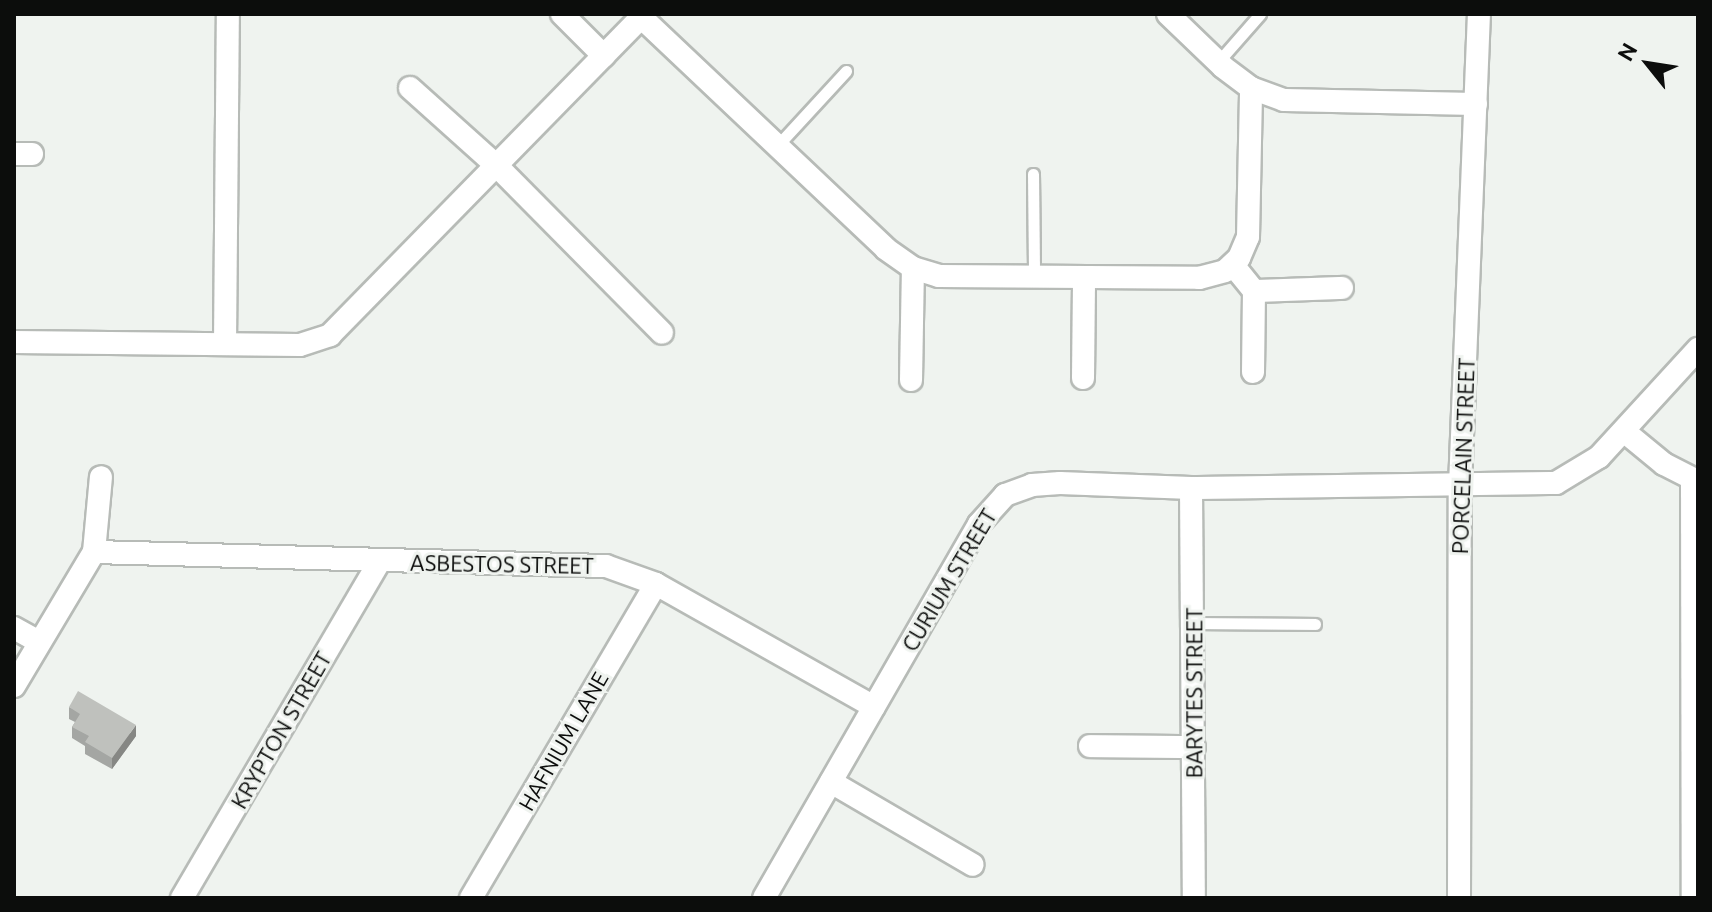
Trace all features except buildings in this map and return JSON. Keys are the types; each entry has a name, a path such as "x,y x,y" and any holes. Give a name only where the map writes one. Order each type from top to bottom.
{"street":[{"path":"225,343 228,14"},
{"path":"562,14 604,56"},
{"path":"1168,14 1218,62 1251,88 1309,103 1476,104"},
{"name":"PORCELAIN STREET","path":"1459,898 1460,486 1479,14"},
{"path":"14,342 300,345 330,335 498,167 642,16 777,146 913,268 939,276 1199,278 1233,265 1248,237 1251,88"},
{"path":"410,88 498,167 662,333"},
{"path":"1233,265 1254,291 1253,372"},
{"path":"911,380 913,268"},
{"path":"1083,378 1084,277"},
{"path":"1254,291 1342,288"},
{"name":"CURIUM STREET","path":"764,898 979,524 1005,495 1032,485 1060,483 1191,488 1542,485 1566,479 1625,432 1698,349"},
{"path":"1625,432 1695,480 1693,898"},
{"path":"14,686 94,552 101,477"},
{"name":"BARYTES STREET","path":"1191,488 1195,623 1194,898"},
{"name":"ASBESTOS STREET","path":"94,552 379,562 575,562 606,566 656,584 874,707"},
{"name":"KRYPTON STREET","path":"182,898 379,562"},
{"name":"HAFNIUM LANE","path":"471,898 656,584"},
{"path":"14,628 39,642"},
{"path":"1090,746 1194,747"},
{"path":"831,782 973,865"}],"lane":[{"path":"1218,62 1260,14"},
{"path":"777,146 846,71"},
{"path":"1033,174 1034,277"},
{"path":"1195,623 1315,624"}]}
